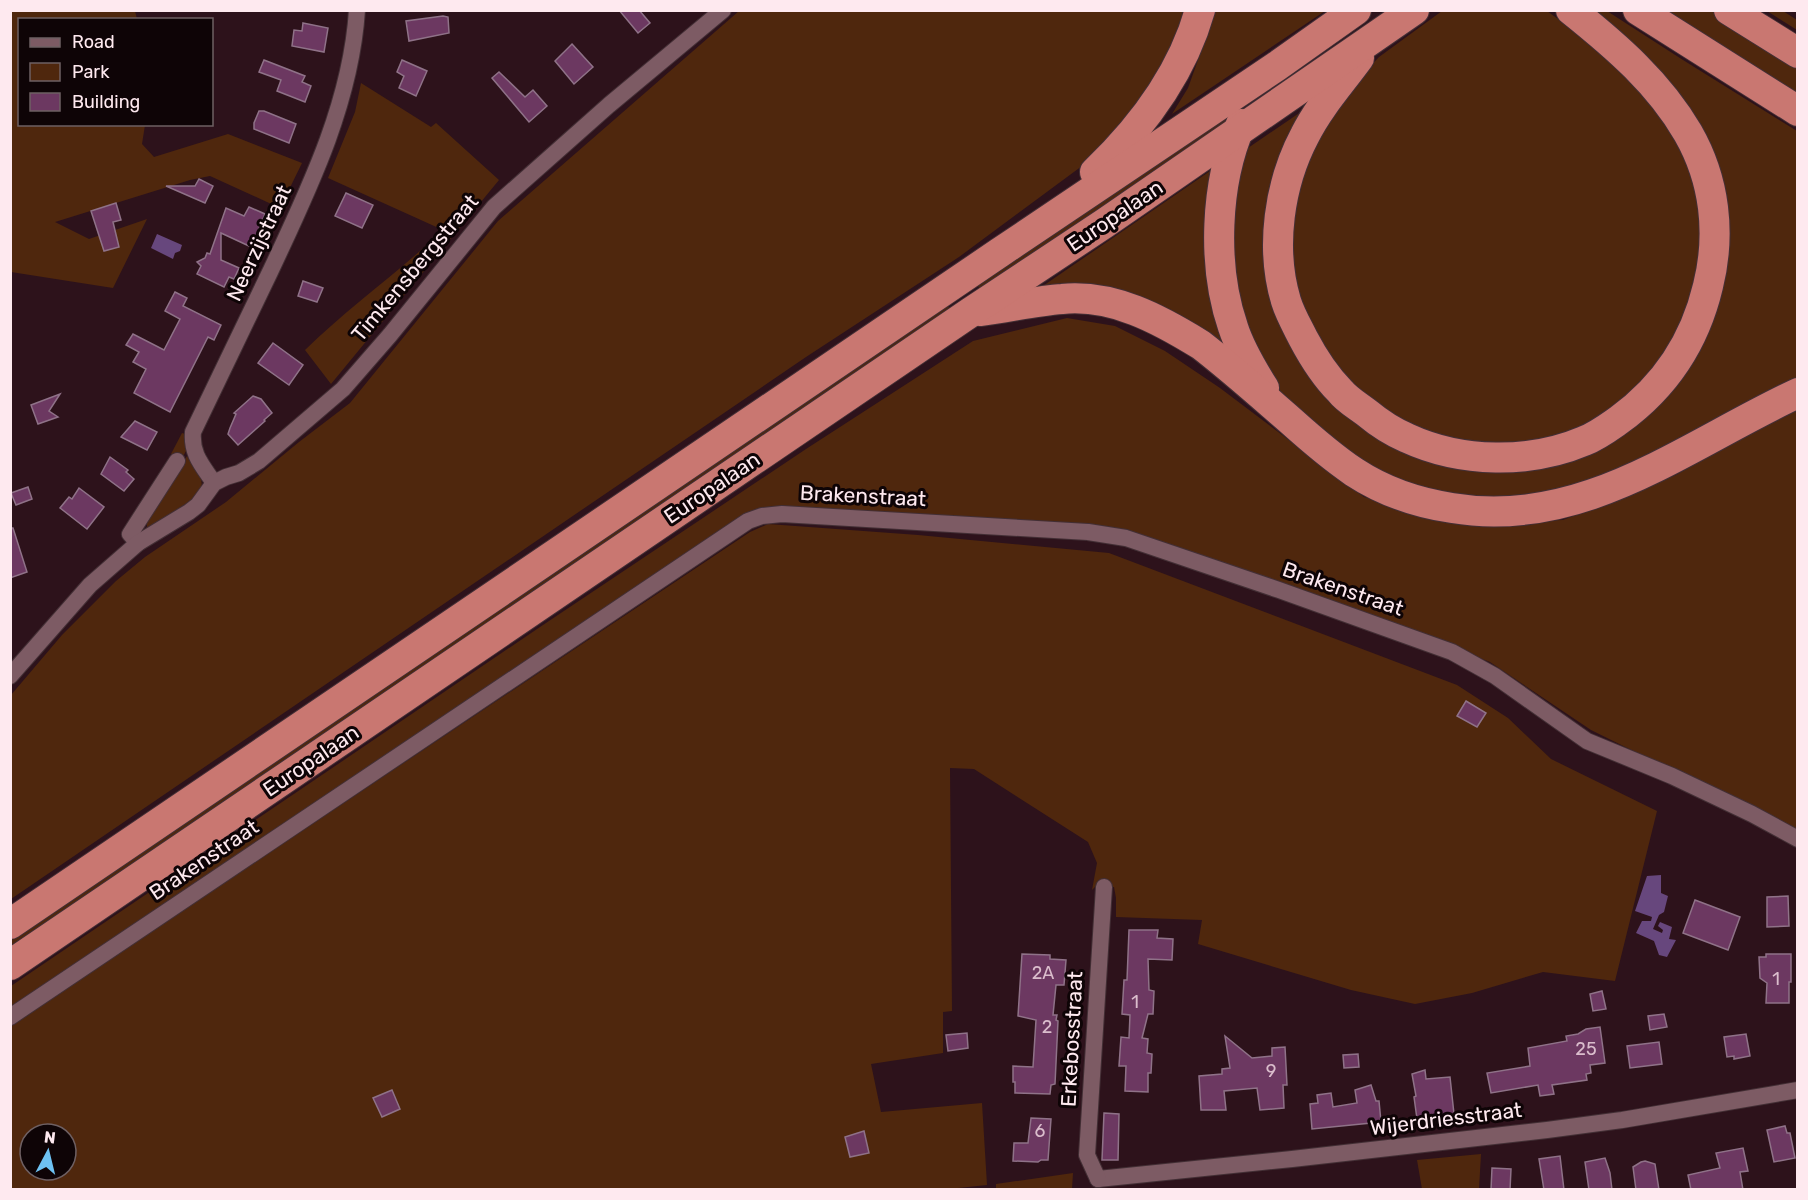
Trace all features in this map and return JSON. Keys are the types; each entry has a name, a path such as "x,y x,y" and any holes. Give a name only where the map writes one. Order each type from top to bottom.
{"highway":[{"path":"999,252 1034,214 1093,174 1133,132 1151,110 1170,79 1189,43 1200,10"},
{"name":"Europalaan","path":"10,924 999,252 1278,66 1356,10"},
{"name":"Europalaan","path":"10,964 970,312 1105,223 1414,10"},
{"path":"1372,40 1322,106 1304,136 1290,173 1281,206 1279,233 1282,286 1287,304 1314,359 1340,392 1407,439 1474,456 1497,458 1544,453 1587,440 1630,412 1660,385 1683,352 1696,326 1707,293 1715,250 1716,228 1708,180 1688,132 1649,79 1609,40 1571,10"},
{"path":"1638,10 1797,111"},
{"path":"1729,10 1797,53"},
{"path":"1277,409 1244,353 1234,328 1224,289 1219,232 1225,180 1238,132 1248,111 1278,66"},
{"path":"970,312 1004,309 1032,302 1065,298 1120,305 1151,317 1201,345 1328,453 1356,473 1390,491 1423,502 1463,510 1502,512 1541,508 1585,497 1625,482 1797,393"}],"street":[{"name":"Neerzijstraat","path":"214,483 196,455 192,444 193,432 309,189 340,103 356,36 357,10"},
{"name":"Timkensbergstraat","path":"138,543 198,505 214,483 239,473 259,461 343,389 494,207 609,105 723,10"},
{"path":"10,676 90,585 138,543 130,534 177,461"},
{"name":"Brakenstraat","path":"10,1017 748,520 762,516 804,515 1088,532 1126,538 1452,652 1495,676 1587,741 1672,776 1797,838"},
{"name":"Erkebosstraat","path":"1094,1184 1087,1155 1104,887"},
{"name":"Wijerdriesstraat","path":"1094,1184 1558,1129 1797,1090"}],"green space":[{"path":"10,11 135,11 137,18 18,18 18,126 145,126 142,144 154,157 228,134 302,163 280,208 210,176 190,180 55,222 89,239 147,219 113,288 11,272"},
{"path":"739,11 1183,11 1176,46 1128,123 1082,166 959,257 806,357 11,899 11,695 62,635 116,581 145,557 226,502 350,403 498,221"},
{"path":"1212,11 1325,11 1172,114 1188,88 1203,46"},
{"path":"1442,11 1547,11 1617,62 1671,129 1690,164 1699,199 1703,240 1691,305 1665,354 1637,387 1604,416 1572,432 1535,443 1485,444 1441,437 1404,423 1377,408 1332,362 1300,304 1293,276 1291,239 1301,172 1345,93 1379,57"},
{"path":"1583,11 1607,11 1797,131 1797,381 1667,450 1535,500 1466,498 1394,483 1332,447 1275,392 1231,284 1238,162 1248,148 1311,105 1284,158 1288,338 1436,457 1616,438 1727,265 1729,221 1722,177"},
{"path":"1664,11 1712,11 1797,64 1797,95"},
{"path":"1767,11 1783,11 1797,20 1797,30"},
{"path":"361,83 431,127 436,123 499,180 331,384 305,350 443,230 328,178 355,112"},
{"path":"1233,108 1228,125 981,291 975,281"},
{"path":"1213,169 1214,174 1204,220 1208,260 1227,344 1215,344 1040,288"},
{"path":"945,303 953,312 11,951 11,934"},
{"path":"1067,318 1115,326 1165,351 1220,388 1364,497 1462,523 1563,520 1676,475 1771,419 1797,409 1797,832 1591,730 1490,662 1323,598 1121,530 770,508 11,1011 11,986 806,449 973,341"},
{"path":"182,433 185,434 186,451 181,460 171,454"},
{"path":"187,456 201,478 200,494 150,528 147,527 147,523"},
{"path":"768,524 1109,553 1457,685 1508,718 1551,759 1657,811 1615,981 1543,972 1472,993 1415,1004 1351,990 1198,944 1202,920 1116,917 1114,887 1096,886 1092,890 1097,863 1088,842 974,769 950,768 952,1011 943,1012 943,1053 871,1064 881,1112 982,1103 987,1185 939,1190 11,1190 11,1025 750,532"},
{"path":"1481,1154 1479,1189 1422,1189 1417,1160"},
{"path":"1073,1173 1072,1189 996,1189 996,1184"}],"shaded area":[{"path":"157,234 182,245 173,259 151,248"},
{"path":"1661,875 1661,893 1668,896 1664,912 1659,915 1653,929 1662,933 1663,930 1658,926 1660,922 1672,927 1669,939 1676,940 1667,957 1659,955 1654,941 1636,933 1642,921 1651,921 1652,917 1635,911 1647,876"}],"building":[{"path":"619,10 639,10 650,23 638,33"},
{"path":"448,17 449,33 409,41 406,21"},
{"path":"303,23 328,28 324,52 292,46 294,30 302,31"},
{"path":"572,44 593,67 574,84 555,61"},
{"path":"264,60 305,76 302,82 311,86 305,102 277,91 281,80 259,72"},
{"path":"402,60 427,71 416,96 399,88 404,76 397,72"},
{"path":"499,72 525,97 533,90 547,106 529,122 492,78"},
{"path":"259,111 296,124 289,143 254,129"},
{"path":"199,179 213,186 205,203 166,186 195,186"},
{"path":"346,193 373,205 362,228 335,216"},
{"path":"116,203 121,220 113,222 119,247 104,251 91,211"},
{"path":"249,207 265,214 249,246 221,233 221,260 239,268 234,279 229,277 224,287 197,274 201,266 197,262 205,258 207,253 210,254 226,208 244,216"},
{"path":"303,281 323,288 317,302 298,296"},
{"path":"175,292 187,298 183,306 221,325 214,340 208,337 170,412 134,393 146,369 133,362 139,352 126,345 133,334 164,350 180,319 165,311"},
{"path":"273,343 303,365 289,385 258,363"},
{"path":"60,394 49,411 58,417 38,424 31,405"},
{"path":"253,396 261,399 272,413 238,445 228,434 236,414 234,413"},
{"path":"135,421 157,432 147,450 121,437"},
{"path":"110,457 128,470 126,472 134,479 124,491 101,474"},
{"path":"28,487 32,499 16,505 11,493"},
{"path":"79,488 104,507 87,529 60,508 69,497 72,499"},
{"path":"10,528 13,528 27,572 10,578"},
{"path":"1466,701 1486,713 1477,727 1457,716"},
{"path":"1788,896 1789,926 1767,927 1767,897"},
{"path":"1695,900 1740,917 1728,950 1683,933"},
{"path":"1129,930 1158,930 1157,938 1173,939 1172,960 1148,959 1149,990 1154,991 1153,1014 1148,1014 1142,1038 1148,1039 1147,1053 1152,1054 1151,1073 1148,1073 1148,1092 1125,1091 1126,1066 1119,1066 1121,1037 1129,1038 1130,1015 1122,1014 1124,980 1127,980"},
{"path":"1022,954 1050,955 1050,959 1066,960 1064,985 1056,985 1053,1015 1057,1015 1056,1020 1058,1021 1055,1084 1051,1085 1050,1094 1015,1093 1013,1066 1033,1067 1036,1020 1018,1016"},
{"path":"1766,954 1791,954 1789,1003 1766,1003 1767,983 1760,978 1759,957 1766,957"},
{"path":"1602,991 1606,1009 1593,1011 1590,994"},
{"path":"1664,1014 1667,1027 1650,1030 1648,1016"},
{"path":"1600,1027 1605,1063 1590,1065 1591,1073 1586,1074 1587,1080 1552,1085 1554,1094 1540,1096 1538,1085 1491,1093 1487,1073 1530,1066 1528,1048 1567,1041 1566,1036"},
{"path":"967,1033 968,1048 948,1051 946,1035"},
{"path":"1746,1034 1750,1056 1734,1059 1734,1056 1727,1057 1724,1037"},
{"path":"1225,1036 1252,1058 1272,1056 1272,1048 1285,1047 1287,1085 1283,1085 1284,1108 1260,1110 1257,1088 1224,1091 1226,1110 1201,1110 1199,1076 1222,1074 1222,1069 1230,1068"},
{"path":"1659,1042 1662,1064 1630,1068 1627,1046"},
{"path":"1358,1054 1359,1067 1344,1068 1343,1055"},
{"path":"1425,1070 1426,1079 1450,1077 1454,1114 1417,1119 1412,1074"},
{"path":"1371,1085 1376,1101 1379,1101 1381,1122 1312,1129 1310,1104 1318,1103 1317,1095 1331,1093 1333,1107 1357,1103 1355,1090"},
{"path":"392,1090 400,1109 382,1117 373,1098"},
{"path":"1104,1113 1119,1114 1118,1160 1102,1160"},
{"path":"1031,1118 1051,1119 1048,1160 1013,1161 1014,1143 1028,1143"},
{"path":"1785,1126 1787,1133 1790,1133 1795,1158 1774,1162 1767,1130"},
{"path":"864,1131 869,1153 850,1157 845,1137"},
{"path":"1743,1148 1748,1171 1740,1172 1743,1190 1691,1190 1688,1175 1720,1168 1716,1153"},
{"path":"1560,1156 1564,1190 1544,1190 1539,1159"},
{"path":"1605,1158 1612,1190 1589,1190 1585,1162"},
{"path":"1645,1161 1655,1164 1659,1190 1636,1190 1633,1167"},
{"path":"1492,1168 1511,1169 1510,1190 1491,1190"}]}
